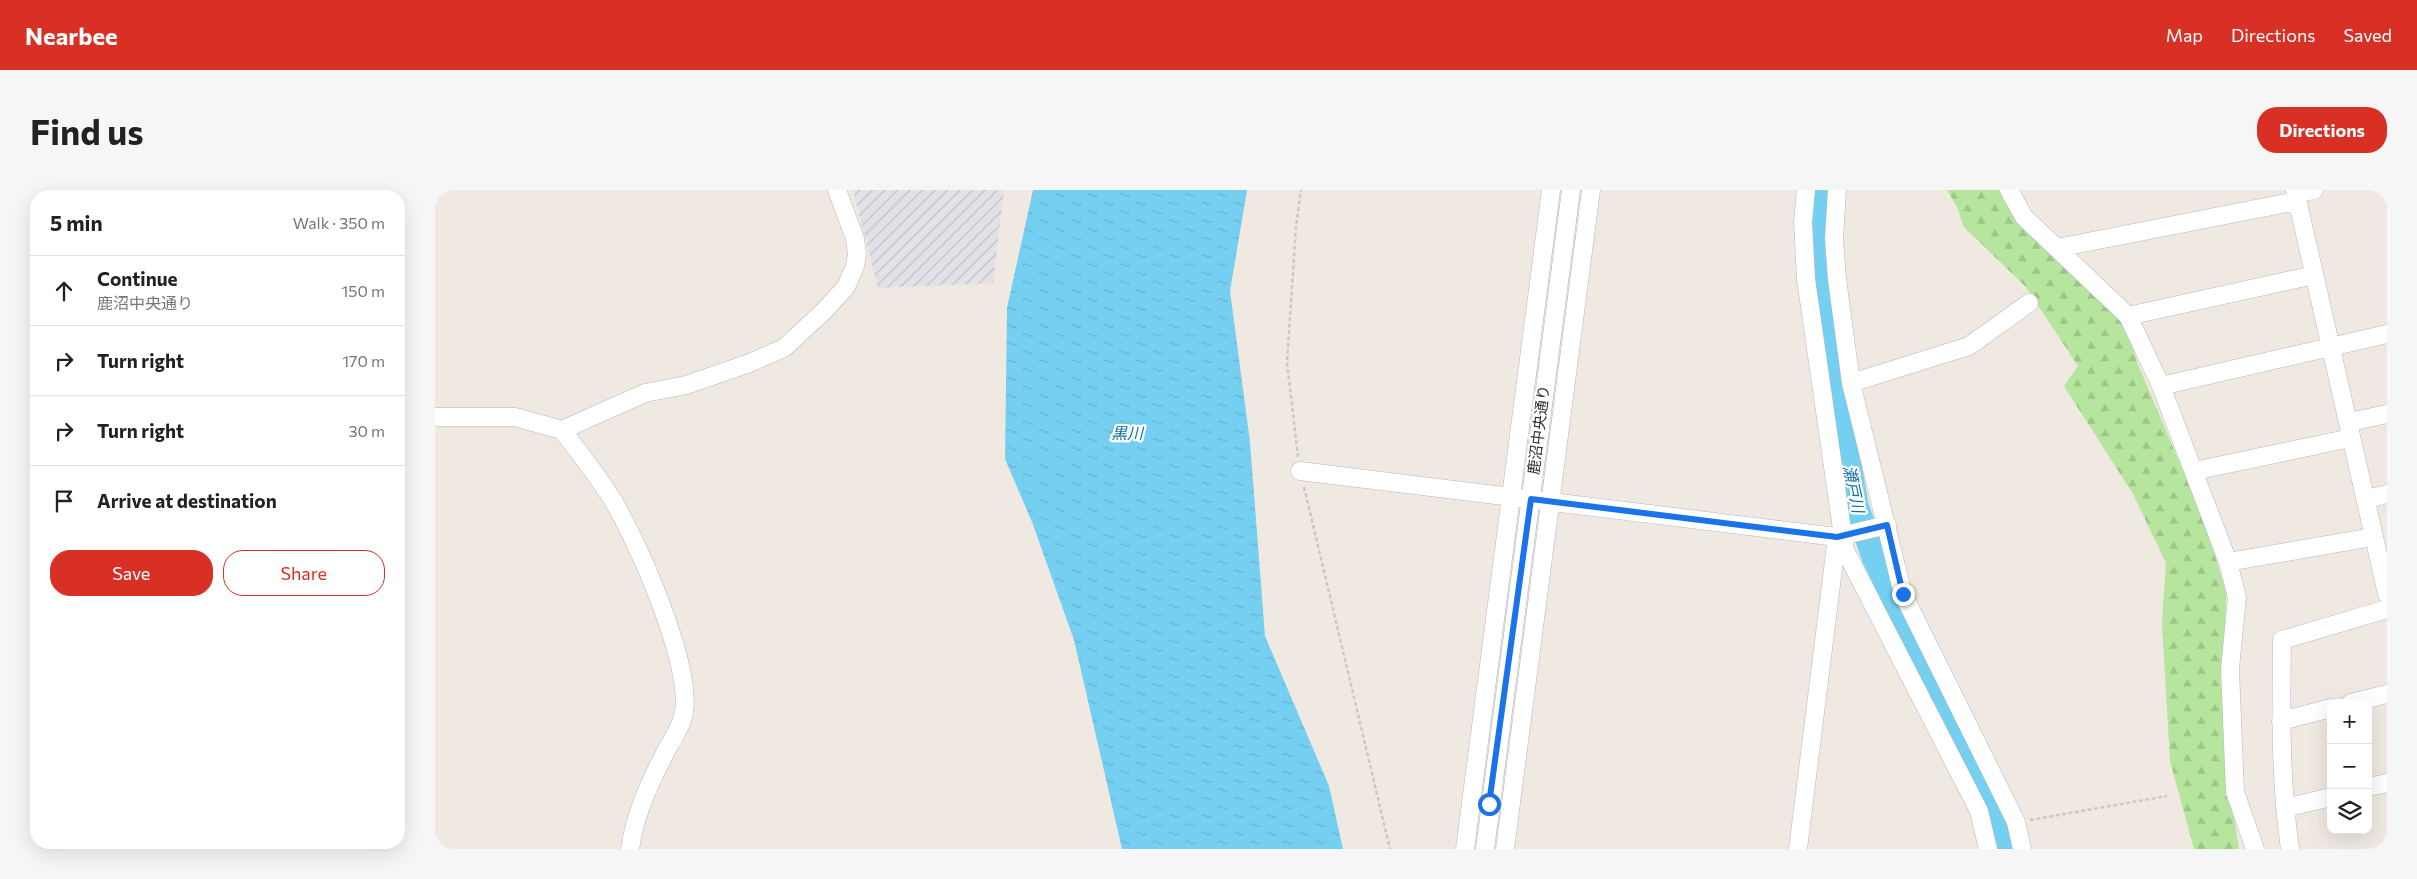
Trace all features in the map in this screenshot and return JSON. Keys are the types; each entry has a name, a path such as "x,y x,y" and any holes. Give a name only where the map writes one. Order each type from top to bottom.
{"street":[{"path":"562,430 645,393 685,385 747,364 784,348 823,312 846,287 855,266 857,254 855,239 837,190"},
{"path":"1465,849 1551,190"},
{"name":"鹿沼中央通り","path":"1485,849 1571,190"},
{"path":"1505,849 1591,190"},
{"path":"1806,190 1803,222 1806,279 1841,536 1845,550 1979,811 1988,849"},
{"path":"1837,190 1834,239 1837,279 1851,383 1903,594 2017,822 2022,849"},
{"path":"2009,190 2024,217 2128,316 2161,386 2228,562 2237,597 2230,669 2235,792 2255,849"},
{"path":"2057,248 2314,190"},
{"path":"2296,195 2367,498 2373,537 2387,594"},
{"path":"2128,316 2315,275"},
{"path":"1851,383 1969,346 2029,303"},
{"path":"2161,386 2387,334"},
{"path":"2194,472 2350,430 2387,414"},
{"path":"435,417 515,417 562,430 608,492 642,558 668,625 684,682 684,712 678,730 645,793 633,830 630,849"},
{"path":"1300,470 1841,536 1887,525"},
{"path":"2367,498 2387,494"},
{"path":"1798,849 1841,536"},
{"path":"2228,562 2373,537"},
{"path":"2291,849 2285,808 2281,721 2283,640 2387,609"},
{"path":"2367,699 2387,694"},
{"path":"2281,721 2327,709"},
{"path":"2372,786 2387,783"},
{"path":"2285,808 2327,798"}],"path":[{"path":"1301,190 1294,255 1287,362 1300,470 1390,849"},
{"path":"2017,822 2167,796"}],"shaded area":[{"path":"853,190 1004,190 993,283 878,288"}],"green space":[{"path":"1947,190 2006,190 2127,323 2137,362 2205,523 2226,592 2224,663 2231,797 2239,849 2194,849 2170,761 2162,623 2166,563 2133,494 2064,386 2078,366 2025,286 1963,226 1958,209"}],"water":[{"name":"黒川","path":"1033,190 1247,190 1230,291 1250,442 1265,636 1329,786 1343,849 1122,849 1074,640 1032,522 1005,459 1007,308"}],"waterway":[{"name":"瀬戸川","path":"1824,190 1820,262 1830,357 1856,505 1874,557 1981,778 2004,849"}],"route":[{"path":"1489,804 1531,499 1837,537 1887,525 1903,594"}]}
